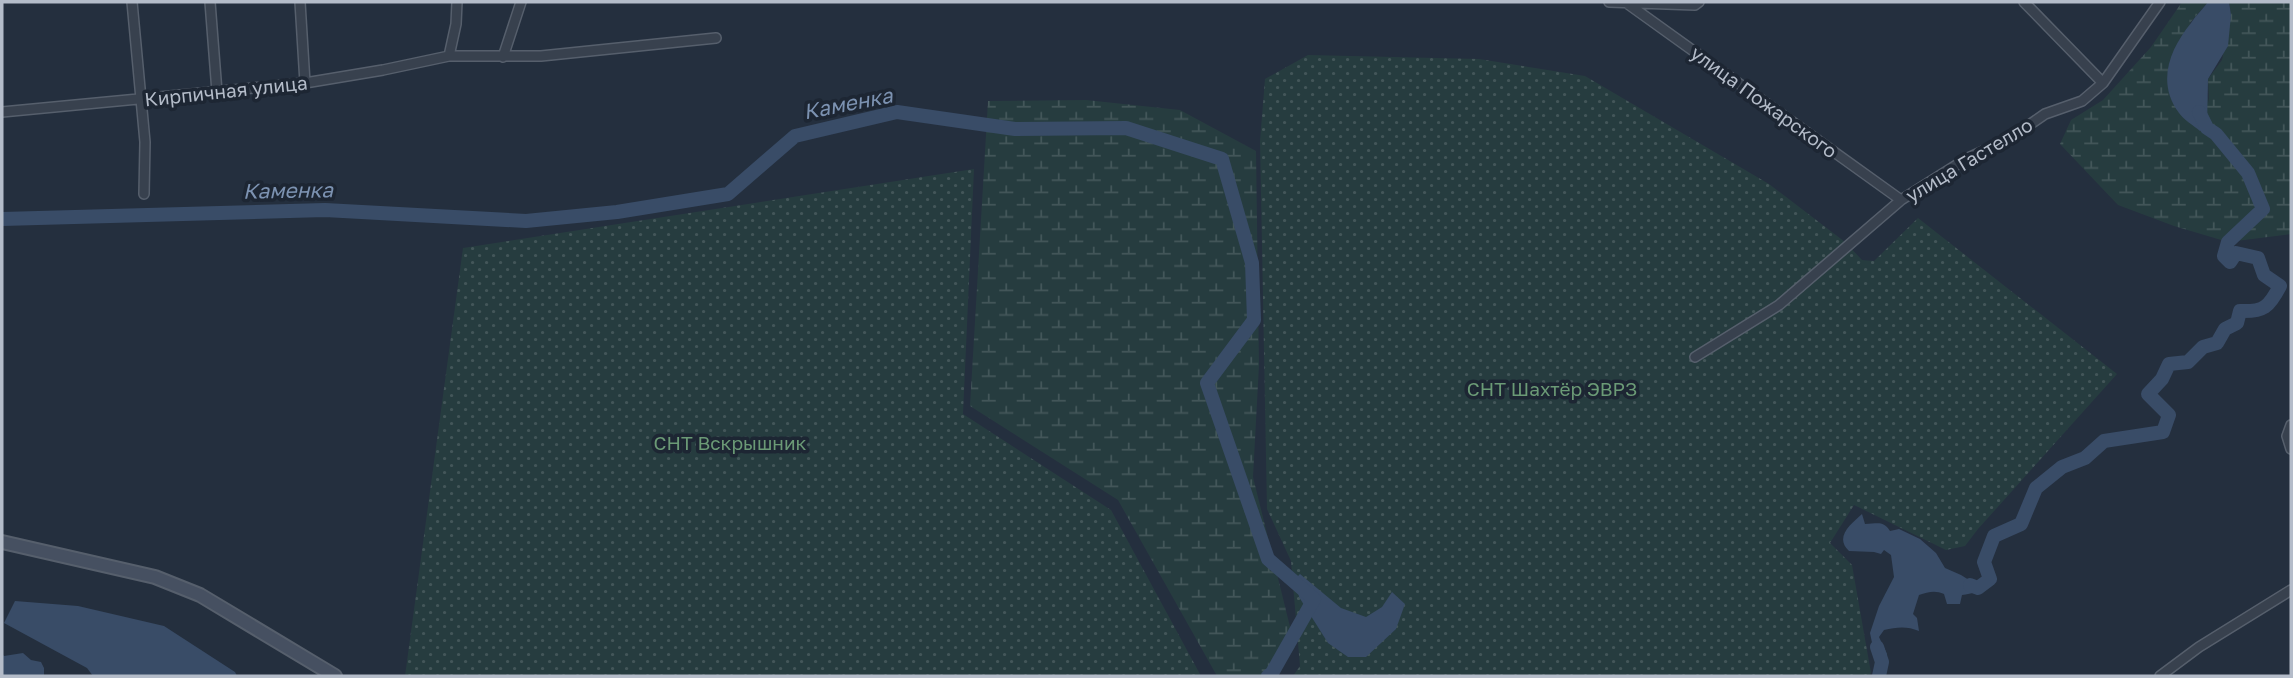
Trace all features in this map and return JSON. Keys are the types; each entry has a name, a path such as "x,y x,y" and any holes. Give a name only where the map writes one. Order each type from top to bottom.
{"main road":[{"path":"2,542 155,576 200,595 335,676"}],"street":[{"path":"132,2 145,142 144,194"},
{"path":"209,2 217,92"},
{"path":"300,2 305,83"},
{"path":"449,56 456,24 457,2"},
{"path":"503,57 521,2"},
{"name":"улица Пожарского","path":"1609,2 1695,5 1699,2"},
{"path":"2024,2 2103,83"},
{"name":"улица Гастелло","path":"1695,357 1779,305 1901,200 1966,159 2009,139 2045,114 2082,101 2103,83 2160,2"},
{"name":"улица Пожарского","path":"1628,4 1901,200"},
{"name":"Кирпичная улица","path":"2,112 305,83 449,56 541,56 716,38"},
{"path":"2291,425 2287,436 2291,449"},
{"path":"2160,676 2199,647 2291,590"}],"green space":[{"path":"2182,2 2208,2 2190,23 2209,103 2208,79 2222,60 2231,15 2229,2 2291,2 2291,234 2228,242 2118,205 2060,144 2071,120 2103,100 2151,47"},
{"name":"СНТ Шахтёр ЭВРЗ","path":"1308,55 1479,59 1585,76 1769,184 1845,242 1862,260 1874,261 1918,218 2117,374 1965,546 1946,550 1854,505 1830,543 1852,565 1871,673 1868,676 1293,676 1300,666 1291,561 1267,509 1260,141 1265,79"},
{"path":"1086,100 1180,110 1256,151 1259,365 1253,477 1295,647 1276,676 1217,676 1118,500 970,406 988,101"},
{"name":"СНТ Вскрышник","path":"974,169 963,414 1111,510 1201,676 405,676 463,248"}],"water":[{"path":"2208,2 2229,2 2231,15 2228,46 2208,79 2207,128 2200,131 2179,113 2168,90 2167,78 2168,66 2177,44"},
{"path":"1862,514 1865,524 1882,524 1890,531 1899,529 1920,539 1936,553 1945,568 1977,585 1983,580 1988,584 1976,592 1962,595 1960,604 1947,604 1944,594 1938,592 1919,595 1913,614 1917,618 1919,631 1893,628 1884,630 1879,637 1887,654 1887,665 1878,663 1870,633 1879,606 1894,577 1891,555 1884,550 1881,554 1849,551 1843,541 1846,531"},
{"path":"1300,574 1341,608 1366,617 1382,607 1392,592 1405,604 1396,629 1366,657 1348,657 1328,643 1299,597 1296,578"},
{"path":"15,601 78,606 164,626 235,672 237,676 93,676 87,668 4,623"},
{"path":"23,653 31,660 41,662 44,676 2,676 2,654"}],"waterway":[{"name":"Каменка","path":"2,219 325,210 526,221 617,212 728,194 795,136 897,112 1015,129 1126,128 1222,159 1252,263 1254,320 1207,383 1268,559 1314,599 1268,676"},
{"path":"1970,585 1978,588 1990,579 1984,562 1994,536 2021,524 2036,488 2062,467 2085,458 2104,441 2163,432 2169,415 2148,394 2162,379 2169,364 2188,362 2203,347 2217,343 2225,329 2237,323 2240,311 2265,307 2280,286 2264,275 2258,258 2236,253 2230,262 2224,256 2228,242 2263,209 2248,173 2216,134 2207,128 2199,112"},
{"path":"1877,647 1882,662 1879,676"}]}
